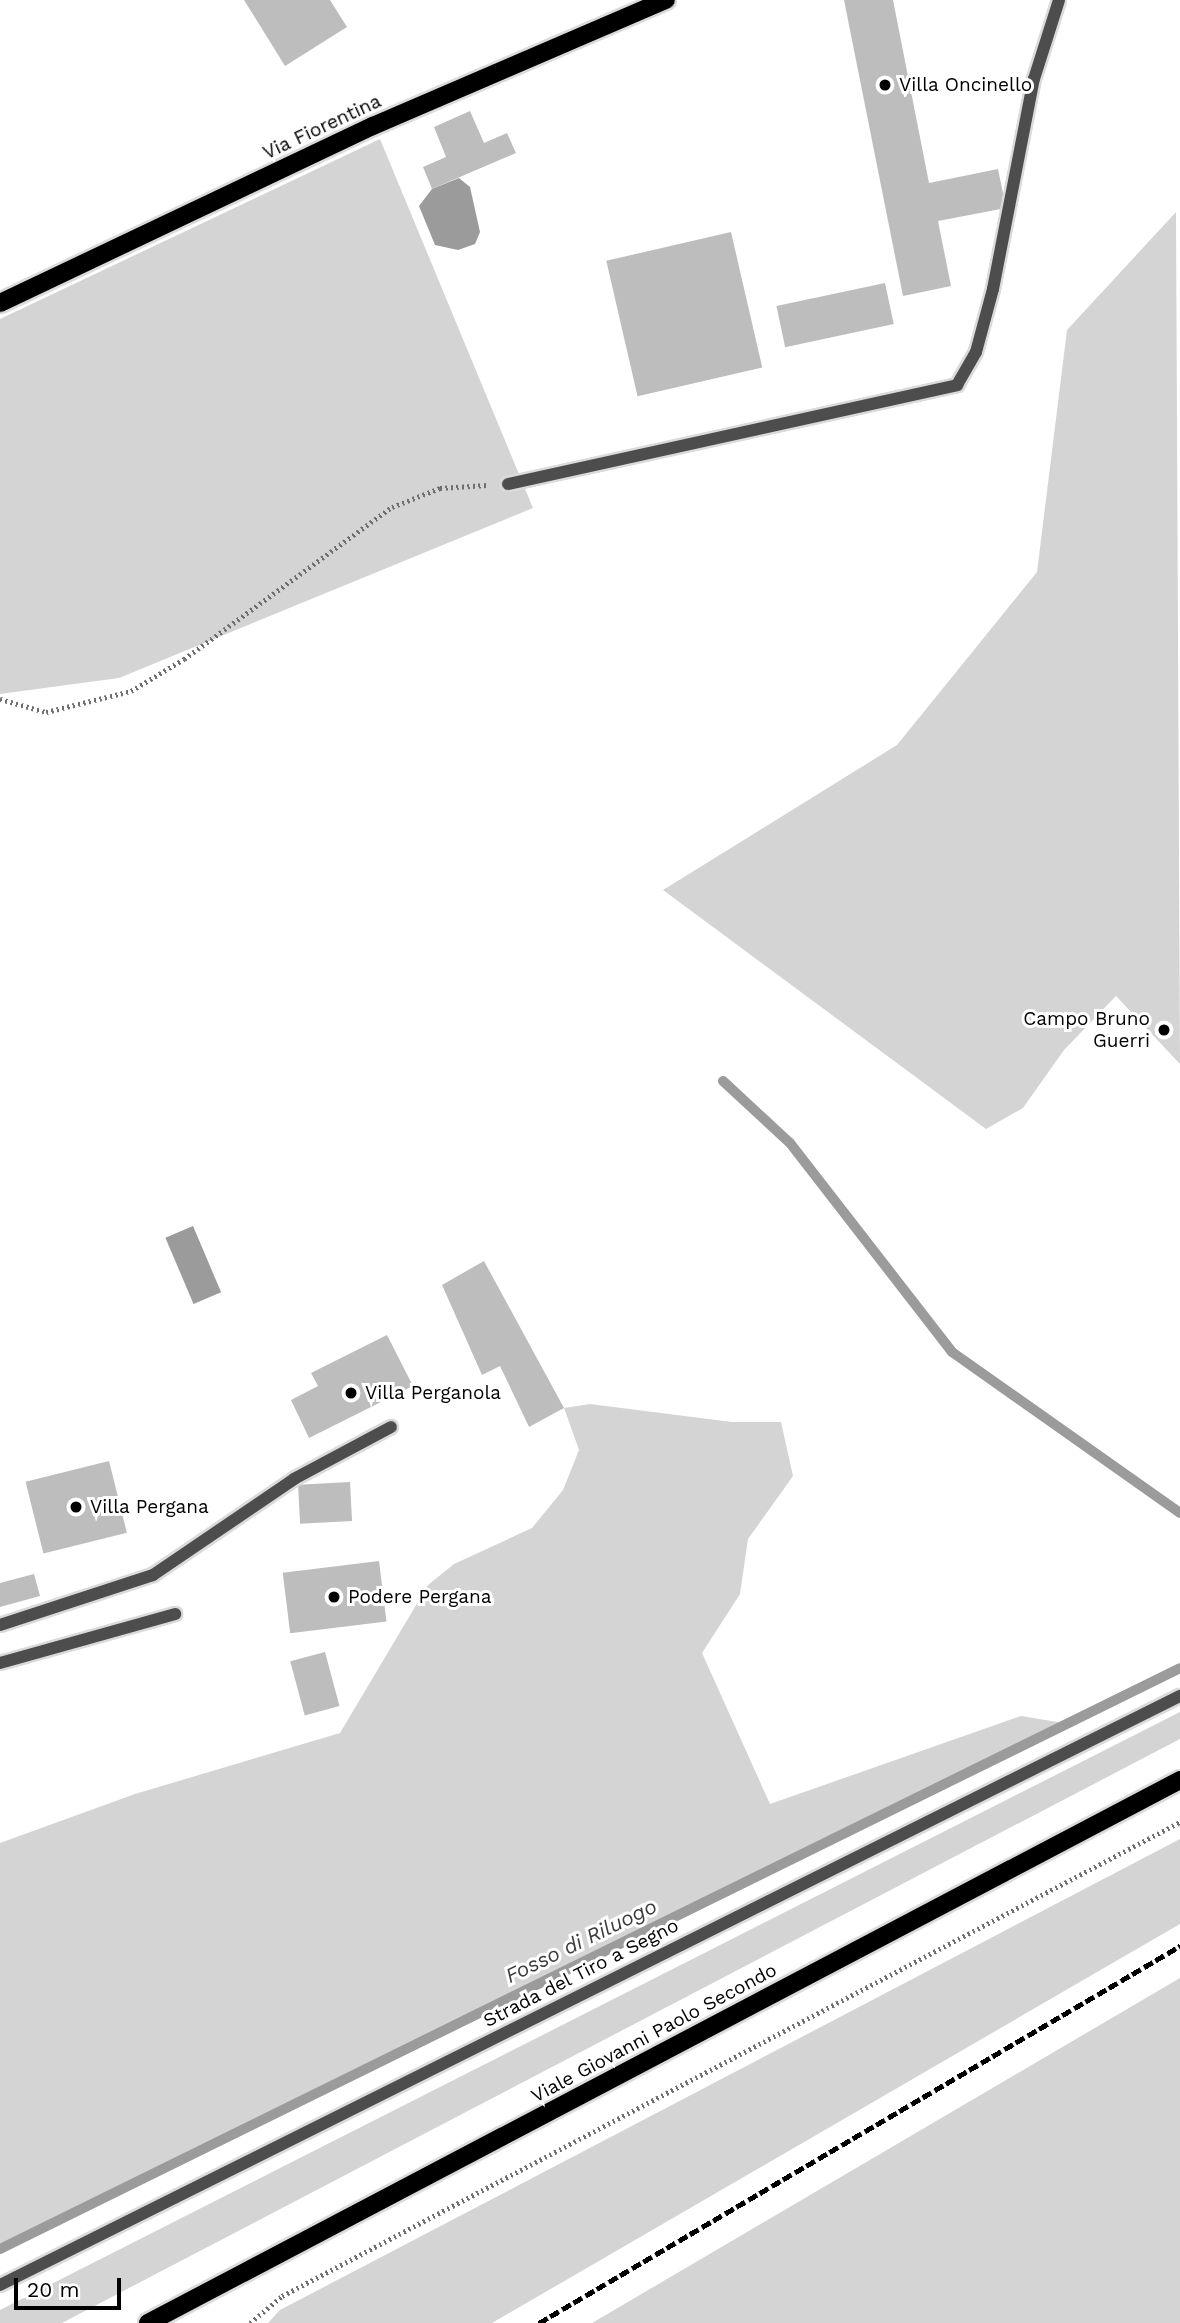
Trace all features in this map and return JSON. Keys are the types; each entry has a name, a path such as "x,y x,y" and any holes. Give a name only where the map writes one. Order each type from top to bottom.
{"main road":[{"name":"Via Fiorentina","path":"0,303 373,126 666,0"},
{"name":"Viale Giovanni Paolo Secondo","path":"148,2323 1180,1780"}],"street":[{"path":"508,484 957,385 976,352 993,289 1034,79 1059,0"},
{"path":"0,1625 153,1574 294,1479 391,1427"},
{"path":"0,1663 175,1614"},
{"name":"Strada del Tiro a Segno","path":"0,2284 1180,1696"}],"path":[{"path":"0,699 46,712 131,691 184,659 392,507 440,488 508,484"},
{"path":"250,2323 307,2283 1180,1822"}],"shaded area":[{"path":"380,139 533,508 119,678 0,694 0,319"},
{"path":"459,178 470,187 480,232 475,244 458,250 435,245 419,206 432,189"},
{"path":"1176,212 1180,1064 1116,996 1064,1050 1023,1108 986,1129 663,890 897,745 1037,572 1067,330"},
{"path":"193,1226 221,1292 194,1304 165,1238"},
{"path":"590,1404 732,1422 781,1422 793,1476 748,1539 740,1594 702,1653 770,1804 1021,1716 1070,1724 0,2249 0,1843 135,1794 340,1733 428,1585 454,1564 532,1528 563,1490 579,1450 564,1408"},
{"path":"1180,1712 1180,1739 62,2323 0,2323 0,2310"},
{"path":"1180,1839 1180,1924 492,2323 268,2323 280,2310"},
{"path":"1180,1978 1180,2323 592,2323"}],"building":[{"path":"244,0 330,0 347,27 285,66"},
{"name":"Villa Oncinello","path":"844,0 893,0 929,183 998,169 1006,208 938,221 951,286 903,296"},
{"path":"470,111 484,143 507,133 516,153 432,189 423,167 446,157 434,127"},
{"path":"731,232 762,367 638,396 606,261"},
{"path":"885,283 894,324 785,347 776,306"},
{"path":"484,1261 564,1408 529,1427 500,1366 482,1375 442,1285"},
{"name":"Villa Perganola","path":"387,1335 413,1386 309,1438 291,1400 318,1386 311,1373"},
{"name":"Villa Pergana","path":"109,1461 127,1533 43,1554 26,1482"},
{"path":"350,1482 352,1521 300,1524 298,1485"},
{"name":"Podere Pergana","path":"379,1561 386,1622 290,1633 283,1573"},
{"path":"34,1574 40,1596 0,1607 0,1583"},
{"path":"325,1652 339,1706 305,1715 290,1661"}],"waterway":[{"path":"723,1081 790,1143 952,1352 1180,1513"},
{"name":"Fosso di Riluogo","path":"0,2249 1180,1668"}],"railway":[{"path":"539,2323 1180,1946"}],"place":[{"name":"Villa Oncinello","path":"885,85"},
{"name":"Campo Bruno Guerri","path":"1164,1030"},
{"name":"Villa Perganola","path":"351,1393"},
{"name":"Villa Pergana","path":"76,1507"},
{"name":"Podere Pergana","path":"334,1597"}]}
